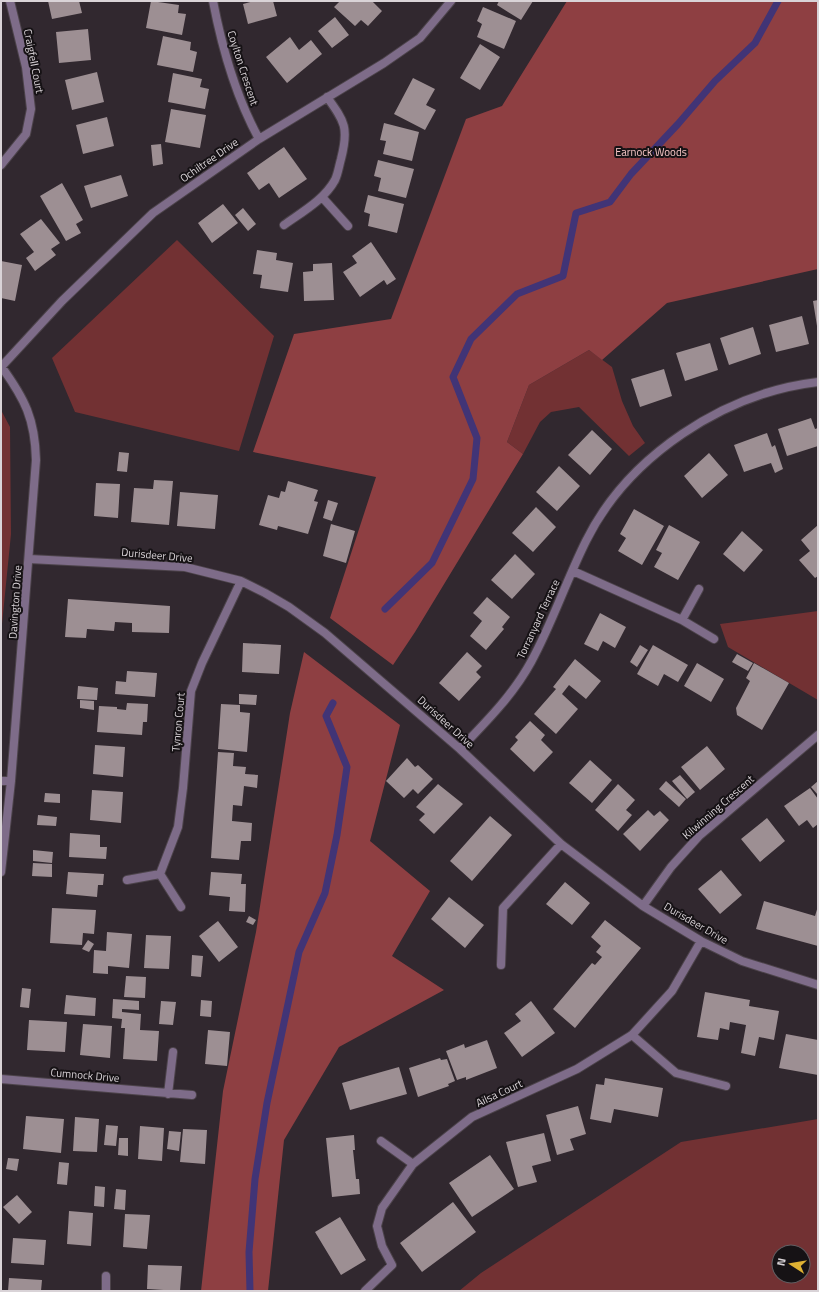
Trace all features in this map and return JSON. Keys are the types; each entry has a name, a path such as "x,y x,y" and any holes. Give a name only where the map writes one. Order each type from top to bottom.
{"street":[{"name":"Craigfell Court","path":"1,165 26,134 32,109 26,67 10,1"},
{"name":"Coylton Crescent","path":"213,1 219,32 246,115 259,139"},
{"name":"Ochiltree Drive","path":"1,366 62,301 154,213 259,139 384,63 420,38 452,1"},
{"path":"284,225 322,197 336,180 345,144 346,131 341,116 327,97"},
{"path":"322,197 348,226"},
{"name":"Davington Drive","path":"1,366 30,412 36,438 36,460 29,558 11,781 1,872"},
{"name":"Torranyard Terrace","path":"460,749 499,708 530,663 586,541 610,500 646,461 696,425 749,397 804,383 818,382"},
{"name":"Durisdeer Drive","path":"29,558 185,567 241,580 289,607 325,633 460,749 561,844 643,906 701,941 742,961 818,986"},
{"name":"Torranyard Terrace","path":"573,571 682,620 714,639"},
{"name":"Tynron Court","path":"160,874 178,827 183,788 191,692 202,662 241,580"},
{"path":"682,620 699,590"},
{"name":"Kilwinning Crescent","path":"643,906 671,867 699,836 818,735"},
{"path":"1,781 11,781"},
{"path":"501,966 503,908 561,844"},
{"path":"127,880 160,874 181,907"},
{"name":"Ailsa Court","path":"365,1291 392,1265 382,1246 378,1226 382,1208 413,1164 472,1117 577,1069 632,1036 672,992 701,941"},
{"path":"632,1036 676,1073 726,1086"},
{"path":"168,1094 173,1052"},
{"name":"Cumnock Drive","path":"1,1079 192,1095"},
{"path":"381,1141 413,1164"},
{"path":"106,1276 106,1291"}],"shaded area":[{"path":"177,240 274,336 239,451 75,412 52,358"},
{"path":"589,350 612,367 622,401 633,426 645,443 629,456 579,407 551,412 540,422 523,454 507,442 529,385"},
{"path":"1,410 10,427 11,534 1,634"},
{"path":"818,611 818,700 728,647 720,624"},
{"path":"818,1119 818,1291 459,1291 481,1273 681,1142"}],"green space":[{"name":"Earnock Woods","path":"567,1 818,1 818,269 667,303 602,360 589,350 529,385 507,442 523,454 415,632 393,665 330,618 376,477 253,452 294,334 391,319 466,119 502,106"},
{"path":"304,652 400,725 370,841 430,891 392,956 444,990 339,1047 284,1140 268,1291 201,1291 223,1091 256,932 290,713"}],"building":[{"path":"48,1 79,1 82,13 52,19"},
{"path":"151,1 179,5 178,13 186,14 182,35 146,28"},
{"path":"254,1 273,1 277,16 248,24 243,4"},
{"path":"340,1 372,1 382,11 368,26 361,20 355,26 334,7"},
{"path":"499,1 533,1 521,20 497,5"},
{"path":"483,7 516,21 504,49 477,37 482,24 477,21"},
{"path":"335,17 349,35 332,48 318,31"},
{"path":"88,29 91,60 59,63 56,32"},
{"path":"163,36 191,42 190,50 197,52 193,72 157,65"},
{"path":"290,37 299,50 311,40 322,54 287,83 266,57"},
{"path":"480,44 500,57 480,90 460,78"},
{"path":"97,72 104,102 72,110 65,80"},
{"path":"173,73 202,79 200,87 209,89 205,109 168,102"},
{"path":"413,78 435,89 426,105 436,110 425,130 394,114"},
{"path":"171,109 206,115 200,148 165,142"},
{"path":"107,117 114,146 83,154 76,125"},
{"path":"384,123 419,132 412,161 383,154 386,141 380,140"},
{"path":"161,144 163,164 153,166 151,145"},
{"path":"284,147 307,179 279,198 269,183 259,190 247,173"},
{"path":"378,160 414,169 406,198 378,191 381,178 374,176"},
{"path":"121,175 128,196 91,208 84,186"},
{"path":"62,183 83,220 76,224 81,233 66,241 40,196"},
{"path":"368,195 404,204 397,233 368,226 370,214 364,212"},
{"path":"223,204 238,223 212,243 198,223"},
{"path":"243,208 256,224 248,231 235,215"},
{"path":"41,219 60,243 51,249 56,255 35,271 26,258 34,252 20,234"},
{"path":"371,242 396,279 387,285 384,280 360,297 343,272 357,263 352,256"},
{"path":"257,250 277,253 276,260 293,263 288,292 260,288 262,275 253,274"},
{"path":"1,261 22,265 15,301 1,298"},
{"path":"332,263 334,300 304,301 303,272 313,271 313,264"},
{"path":"818,300 818,326 817,326 813,301"},
{"path":"802,316 809,344 776,352 769,325"},
{"path":"753,327 761,354 729,365 720,338"},
{"path":"710,343 718,370 685,381 676,353"},
{"path":"664,369 672,396 640,407 631,379"},
{"path":"811,418 815,429 818,428 818,446 787,456 778,429"},
{"path":"592,430 612,449 590,475 568,455"},
{"path":"767,433 772,447 775,445 783,469 775,473 771,463 744,472 734,445"},
{"path":"119,452 129,453 127,472 117,471"},
{"path":"709,453 728,475 702,498 684,476"},
{"path":"559,466 580,486 557,511 536,492"},
{"path":"154,480 173,481 169,525 131,522 134,488 153,489"},
{"path":"288,481 318,490 314,501 318,502 308,534 278,526 277,530 259,525 268,495 279,498 281,491 285,492"},
{"path":"96,483 120,484 118,518 94,516"},
{"path":"180,492 218,495 215,529 177,526"},
{"path":"328,500 338,503 332,521 323,518"},
{"path":"536,507 556,527 533,552 512,533"},
{"path":"634,509 664,526 642,565 618,551 626,538 620,534"},
{"path":"331,524 355,531 346,563 323,556"},
{"path":"669,525 700,542 678,580 654,567 662,553 656,550"},
{"path":"818,525 818,576 815,578 799,560 810,551 801,540"},
{"path":"742,531 763,550 744,572 723,554"},
{"path":"515,554 535,574 512,599 491,580"},
{"path":"487,597 510,617 502,627 504,629 486,650 470,636 482,621 473,613"},
{"path":"68,599 170,606 169,633 132,632 132,623 115,622 114,631 87,629 86,638 65,637"},
{"path":"600,613 626,627 615,648 603,641 598,651 584,644"},
{"path":"243,643 281,645 279,674 242,672"},
{"path":"640,645 648,650 637,667 630,662"},
{"path":"653,645 688,665 678,682 664,674 658,686 637,674"},
{"path":"467,652 482,666 476,672 481,677 459,701 439,683"},
{"path":"737,654 753,663 748,671 732,662"},
{"path":"575,659 601,681 586,699 569,685 562,694 578,709 556,734 534,714 556,689 553,687"},
{"path":"697,663 724,679 711,702 684,686"},
{"path":"754,663 789,683 762,730 737,715 736,708 750,681 746,678"},
{"path":"127,671 157,673 155,697 115,694 116,681 126,682"},
{"path":"78,686 98,688 97,700 77,699"},
{"path":"239,694 257,695 256,705 239,704"},
{"path":"80,700 94,701 94,710 80,708"},
{"path":"127,703 148,704 147,722 143,722 142,735 97,732 99,706 117,707 117,709 126,710"},
{"path":"221,704 240,705 240,712 250,713 247,752 218,749"},
{"path":"530,721 545,735 541,740 553,752 534,772 510,749 518,740 515,737"},
{"path":"95,745 125,747 123,777 93,774"},
{"path":"707,746 725,769 700,790 681,767"},
{"path":"218,752 234,753 233,766 246,767 245,774 258,775 257,788 244,786 242,806 233,805 232,821 252,823 251,841 241,841 239,860 211,858"},
{"path":"407,758 415,767 418,765 433,779 418,794 413,789 404,798 386,781"},
{"path":"590,760 612,780 592,803 569,783"},
{"path":"680,775 695,792 687,799 672,781"},
{"path":"666,781 686,799 679,807 659,789"},
{"path":"818,781 818,795 811,787"},
{"path":"438,784 463,804 434,834 419,820 425,814 416,807"},
{"path":"618,784 635,800 626,810 632,815 618,831 595,810"},
{"path":"810,788 818,799 818,824 813,828 807,820 799,826 784,806"},
{"path":"92,790 123,792 121,823 90,820"},
{"path":"45,793 60,794 60,803 44,802"},
{"path":"648,810 654,816 660,811 669,820 640,851 623,834"},
{"path":"38,815 57,817 56,826 37,825"},
{"path":"490,816 512,835 472,881 450,861"},
{"path":"767,818 785,841 760,862 741,839"},
{"path":"70,833 100,835 100,847 107,847 106,859 69,857"},
{"path":"33,850 53,852 52,863 33,861"},
{"path":"33,863 52,864 52,877 32,876"},
{"path":"721,870 742,895 720,914 698,889"},
{"path":"68,872 104,874 103,885 98,885 97,897 66,894"},
{"path":"211,872 242,874 241,884 246,884 245,912 229,911 230,897 209,895"},
{"path":"565,882 590,903 572,925 546,904"},
{"path":"449,897 484,925 465,948 431,919"},
{"path":"764,901 815,916 818,906 818,946 756,929"},
{"path":"52,908 96,910 94,934 83,933 82,945 50,943"},
{"path":"249,916 256,920 253,925 246,922"},
{"path":"605,920 641,948 575,1028 553,1009 592,963 595,965 602,957 596,952 601,946 591,937"},
{"path":"218,921 238,947 219,962 199,936"},
{"path":"107,932 132,934 129,968 108,966 108,974 93,973 94,950 106,951"},
{"path":"146,935 171,936 169,969 144,968"},
{"path":"88,940 94,944 89,952 82,949"},
{"path":"192,955 203,956 201,977 191,976"},
{"path":"126,976 146,977 145,998 124,997"},
{"path":"22,988 31,989 29,1008 20,1007"},
{"path":"705,992 750,1000 749,1006 779,1011 774,1040 759,1037 755,1056 741,1053 746,1025 730,1022 729,1030 720,1028 718,1040 697,1037"},
{"path":"66,995 96,998 95,1016 64,1014"},
{"path":"113,999 139,1001 139,1010 122,1009 122,1012 141,1014 140,1030 159,1031 157,1061 123,1059 125,1028 121,1028 122,1019 112,1018"},
{"path":"201,1000 212,1001 211,1017 200,1016"},
{"path":"161,1001 176,1002 173,1025 159,1024"},
{"path":"531,1001 555,1033 522,1057 504,1033 521,1021 515,1014"},
{"path":"29,1020 67,1022 65,1052 27,1050"},
{"path":"83,1024 112,1026 110,1058 80,1055"},
{"path":"208,1030 230,1032 227,1066 205,1064"},
{"path":"786,1034 818,1040 818,1075 779,1068"},
{"path":"487,1040 497,1068 466,1080 466,1077 457,1080 446,1051 464,1044 465,1048"},
{"path":"440,1058 441,1060 447,1059 455,1081 448,1084 449,1086 418,1097 409,1068"},
{"path":"399,1067 407,1094 350,1110 342,1083"},
{"path":"605,1078 663,1088 658,1117 614,1109 611,1123 590,1119 596,1084 604,1085"},
{"path":"578,1106 586,1134 570,1139 574,1150 557,1155 546,1115"},
{"path":"26,1116 64,1119 61,1153 23,1149"},
{"path":"75,1117 99,1119 97,1152 73,1151"},
{"path":"106,1125 118,1126 116,1146 104,1145"},
{"path":"140,1126 164,1128 162,1161 138,1159"},
{"path":"183,1129 207,1130 205,1164 180,1162"},
{"path":"169,1131 181,1132 179,1151 167,1149"},
{"path":"544,1133 551,1161 532,1166 537,1182 518,1187 506,1142"},
{"path":"354,1135 355,1150 353,1150 356,1179 359,1179 360,1194 332,1197 326,1138"},
{"path":"119,1138 128,1138 128,1156 118,1155"},
{"path":"490,1155 514,1189 472,1217 449,1183"},
{"path":"8,1158 19,1159 17,1171 6,1169"},
{"path":"59,1162 69,1163 67,1185 57,1184"},
{"path":"95,1186 105,1187 104,1207 94,1206"},
{"path":"116,1189 126,1190 125,1210 114,1209"},
{"path":"17,1195 32,1212 19,1224 3,1207"},
{"path":"453,1202 476,1232 422,1272 400,1243"},
{"path":"69,1211 93,1213 91,1246 67,1244"},
{"path":"125,1214 150,1215 147,1249 123,1247"},
{"path":"340,1217 366,1260 341,1275 315,1232"},
{"path":"13,1238 46,1240 44,1265 11,1263"},
{"path":"148,1265 182,1266 180,1291 147,1289"},
{"path":"9,1278 42,1280 41,1291 8,1291"}],"waterway":[{"path":"385,609 432,563 473,479 477,438 453,377 471,339 517,294 563,276 576,213 610,202 631,174 678,124 715,81 755,43 778,1"},
{"path":"250,1291 249,1252 255,1179 267,1103 299,952 325,893 337,835 347,767 326,716 333,703"}]}
